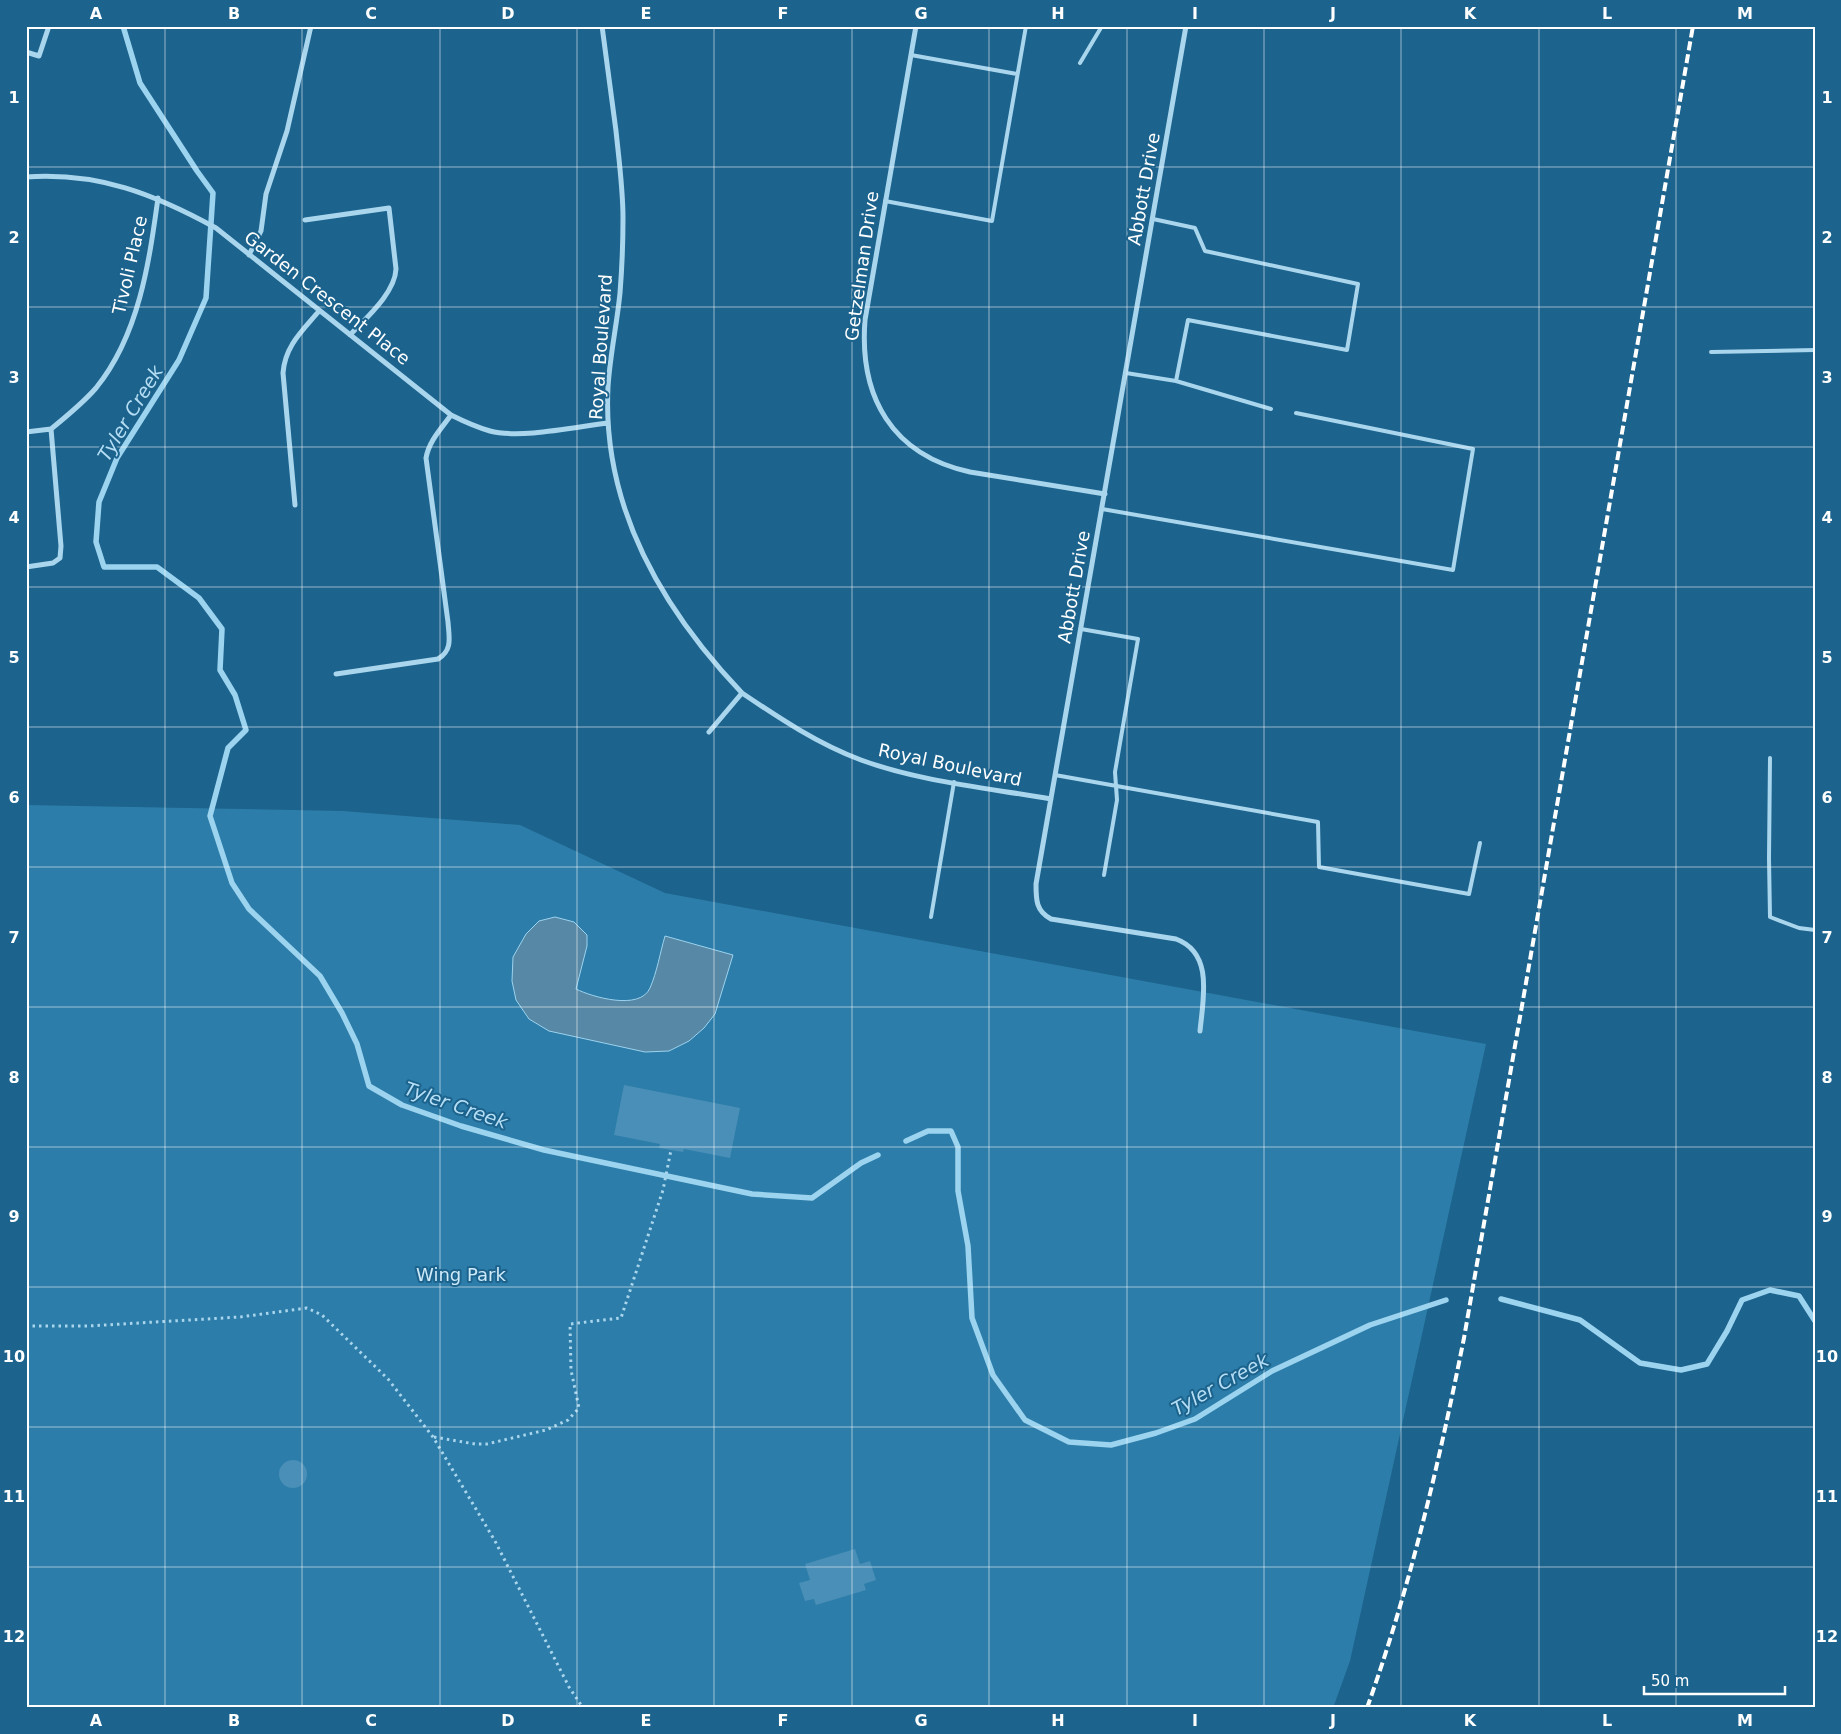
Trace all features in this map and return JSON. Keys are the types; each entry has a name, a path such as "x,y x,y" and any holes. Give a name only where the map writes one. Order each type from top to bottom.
{"street":[{"path":"26,52 39,56 49,26"},
{"path":"249,255 261,231 266,194 287,131 311,26"},
{"name":"Royal Boulevard","path":"602,26 621,172 623,214 620,294 608,386 608,423 622,500 636,538 657,583 684,625 714,663 742,693 803,732 860,760 888,768 1051,799"},
{"name":"Getzelman Drive","path":"916,26 865,320 863,343 872,390 889,424 903,439 918,452 950,467 1105,494"},
{"name":"Abbott Drive","path":"1185,26 1153,220 1036,884 1036,900 1040,912 1057,921 1176,939 1189,945 1199,958 1202,968 1200,1031"},
{"name":"Garden Crescent Place","path":"26,177 68,176 116,185 158,198 188,212 216,228 451,415 475,426 504,433 521,434 608,423"},
{"name":"Tivoli Place","path":"52,429 80,405 97,387 128,332 139,299 158,198"},
{"path":"305,220 389,208 396,279 366,319 350,335"},
{"path":"296,504 282,373 289,347 318,311"},
{"path":"336,674 438,658 445,655 449,649 448,622 426,458 433,440 451,415"},
{"path":"26,432 52,429 61,546 60,558 53,563 26,567"},
{"path":"709,732 742,693"}],"lane":[{"path":"885,201 992,221 1026,26"},
{"path":"1080,63 1102,26"},
{"path":"911,54 1017,74"},
{"path":"1153,220 1195,228 1205,251 1358,284 1347,350 1188,320 1176,381"},
{"path":"1711,352 1815,350"},
{"path":"1126,373 1176,381 1271,409"},
{"path":"1102,509 1453,570 1473,448 1296,413"},
{"path":"1081,629 1138,639 1115,772 1117,800 1104,875"},
{"path":"1770,758 1770,917 1798,928 1815,930"},
{"path":"1055,775 1318,822 1319,866 1470,894 1480,843"},
{"path":"931,917 954,782"}],"path":[{"path":"433,1437 475,1444 487,1444 546,1430 568,1420 579,1408 571,1370 570,1324 622,1318 663,1190 671,1152"},
{"path":"26,1326 88,1326 240,1317 307,1308 322,1315 388,1379 433,1437 495,1541 569,1687 583,1708"}],"green space":[{"name":"Wing Park","path":"26,805 343,811 520,825 665,893 1486,1044 1350,1661 1333,1708 26,1708"}],"shaded area":[{"path":"555,917 574,922 587,935 587,946 576,989 604,998 626,1001 645,995 650,988 657,969 665,936 733,955 715,1014 704,1028 689,1041 669,1051 645,1052 549,1031 529,1019 516,1000 512,981 513,957 526,934 539,921"}],"building":[{"path":"624,1085 740,1108 730,1158 684,1149 683,1152 659,1148 660,1144 614,1135"},
{"path":"293,1460 303,1464 307,1474 303,1484 293,1488 283,1484 279,1474 283,1464"},
{"path":"855,1549 860,1564 870,1561 876,1580 864,1584 866,1590 816,1605 814,1599 805,1601 799,1583 810,1580 805,1564"}],"waterway":[{"name":"Tyler Creek","path":"123,26 140,83 213,193 206,298 179,360 117,458 99,502 96,542 104,567 157,567 199,598 222,629 220,670 235,695 246,730 228,748 210,816 232,883 249,909 320,976 342,1013 357,1044 369,1086 402,1105 461,1126 544,1150 752,1194 812,1198 861,1163 878,1155"},
{"name":"Tyler Creek","path":"906,1141 928,1131 951,1131 958,1147 958,1191 968,1246 972,1318 993,1375 1025,1420 1069,1442 1111,1445 1156,1433 1195,1419 1272,1371 1370,1325 1446,1300"},
{"name":"Tyler Creek","path":"1501,1299 1580,1320 1640,1363 1681,1370 1707,1364 1727,1331 1742,1300 1770,1290 1799,1296 1815,1321"}],"railway":[{"path":"1367,1708 1410,1571 1444,1432 1464,1338 1693,26"}]}
